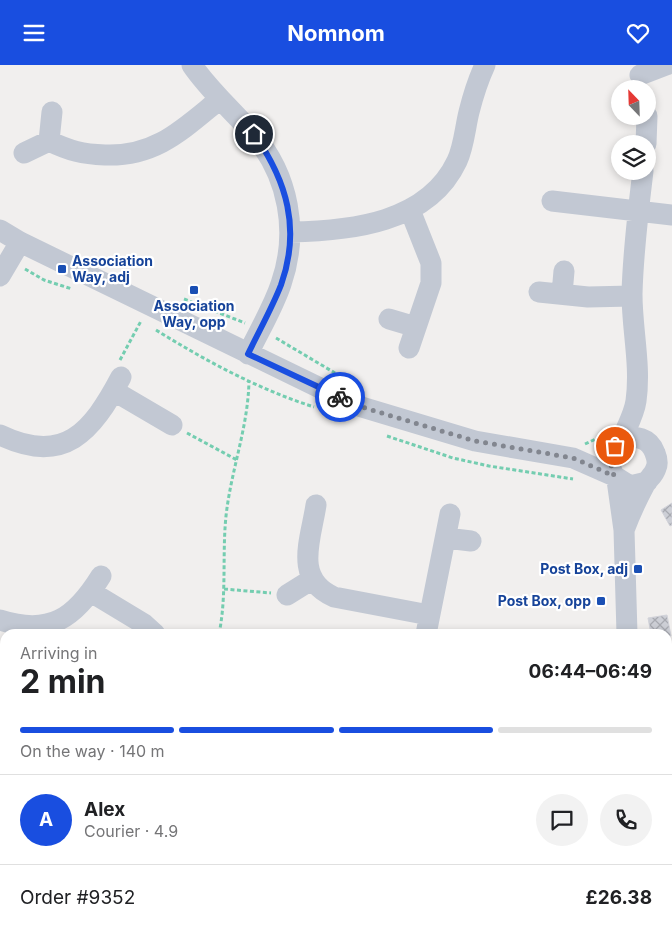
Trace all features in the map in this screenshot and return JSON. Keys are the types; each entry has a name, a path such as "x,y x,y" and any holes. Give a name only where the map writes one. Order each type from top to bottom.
{"street":[{"path":"192,65 220,99 254,134 270,157 286,193 290,232 289,252 281,285 248,354"},
{"path":"290,232 344,229 378,221 410,210 429,199 445,181 457,160 476,83 485,65"},
{"path":"640,76 666,65"},
{"path":"49,141 75,153 118,155 140,152 175,136 220,99"},
{"path":"49,141 52,112"},
{"path":"24,153 49,141"},
{"path":"624,530 647,481 654,473 657,462 655,451 648,443 636,403 637,356 633,329 632,296 633,246 641,180"},
{"path":"552,201 672,215"},
{"path":"409,348 431,283 431,263 410,210"},
{"path":"0,230 20,242 355,405 475,441 576,451 613,440 635,438 648,443"},
{"path":"0,276 20,242"},
{"path":"562,294 564,271"},
{"path":"539,291 588,297 632,296"},
{"path":"389,319 416,327"},
{"path":"0,435 30,447 60,445 87,429 117,384 172,425"},
{"path":"627,629 624,530 615,478 609,457 613,440 636,403"},
{"path":"576,451 615,478 630,485 647,481"},
{"path":"316,505 308,555 308,569 312,580 320,591 334,597 428,625 450,514"},
{"path":"446,538 471,541"},
{"path":"287,595 312,580"},
{"path":"0,620 20,627 36,627 50,624 82,604 96,584 149,629"}],"path":[{"path":"181,298 259,329 339,375"},
{"path":"117,384 119,362 140,321"},
{"path":"220,629 224,589 226,515 248,408 249,381"},
{"path":"172,425 237,461"},
{"path":"576,451 589,443 613,440"},
{"path":"452,458 489,467 577,480"},
{"path":"224,589 268,593 282,588 287,595"}],"building":[{"path":"672,503 672,525 670,526 661,510"},
{"path":"667,615 670,629 650,629 648,618"}],"way so far":[{"path":"340,397 355,405 475,441 573,458 614,476 610,470 609,457 615,446"}],"place":[{"name":"Association Way, adj","path":"62,269"},
{"name":"Association Way, opp","path":"194,290"},
{"name":"Post Box, adj","path":"638,569"},
{"name":"Post Box, opp","path":"601,601"}],"route":[{"path":"254,134 270,157 286,193 290,232 289,252 281,285 248,354 340,397"}]}
